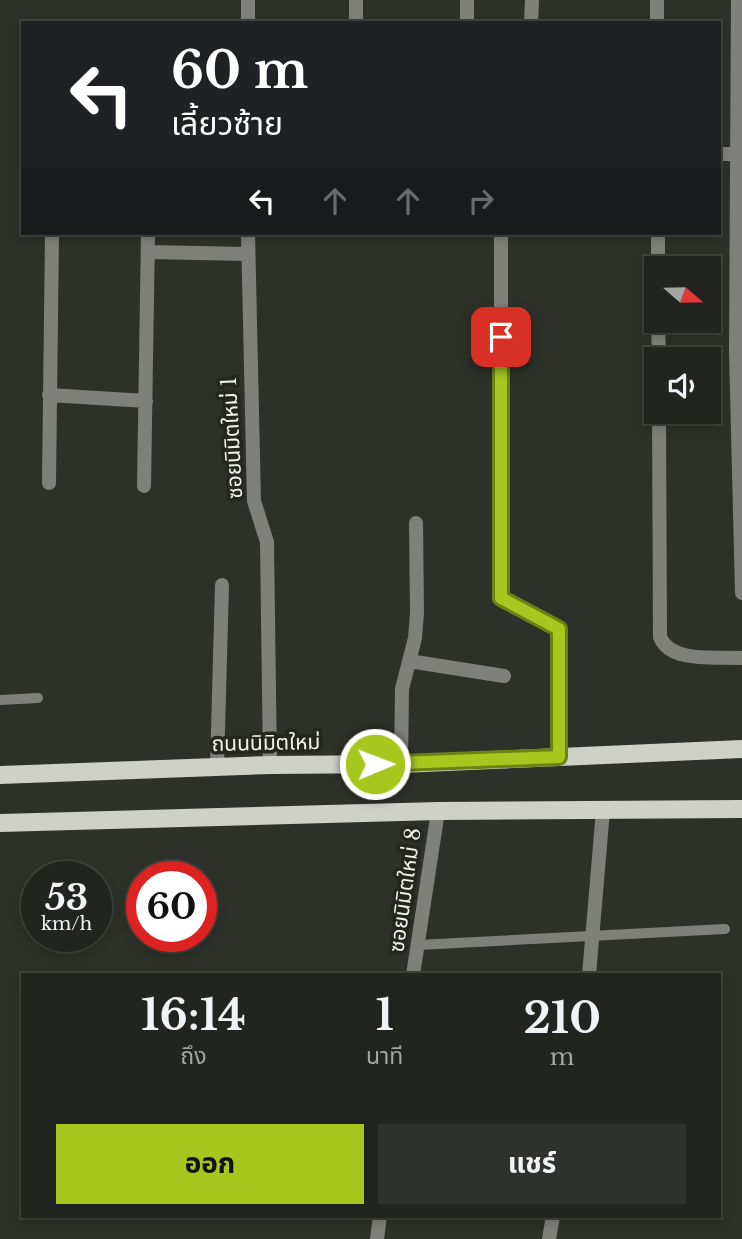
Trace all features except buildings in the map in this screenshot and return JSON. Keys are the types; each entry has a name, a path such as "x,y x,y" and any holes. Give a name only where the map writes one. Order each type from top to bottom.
{"main road":[{"name":"ถนนนิมิตใหม่","path":"0,775 270,765 401,764 742,749"},
{"path":"0,823 438,811 742,809"}],"street":[{"path":"248,0 248,21"},
{"path":"356,0 356,21"},
{"path":"467,0 467,21"},
{"path":"531,0 531,21"},
{"path":"657,0 657,21"},
{"path":"738,0 736,351 742,593"},
{"path":"721,155 737,154"},
{"path":"49,483 52,235"},
{"path":"144,486 148,235"},
{"name":"ซอยนิมิตใหม่ 1","path":"248,235 254,501 267,542 270,765"},
{"path":"501,235 501,598 559,629 559,757"},
{"path":"658,235 658,256"},
{"path":"148,252 248,254"},
{"path":"49,395 146,401"},
{"path":"659,424 660,637 664,648 676,654 742,657"},
{"path":"401,764 401,702 417,613 416,523"},
{"path":"217,767 222,585"},
{"path":"409,661 504,676"},
{"path":"589,973 603,810"},
{"name":"ซอยนิมิตใหม่ 8","path":"414,973 438,811"},
{"path":"377,1239 380,1218"},
{"path":"549,1239 553,1218"}],"lane":[{"path":"0,700 38,698"},
{"path":"418,945 725,929"}],"route":[{"path":"375,764 559,757 559,629 501,598 501,337"}]}
